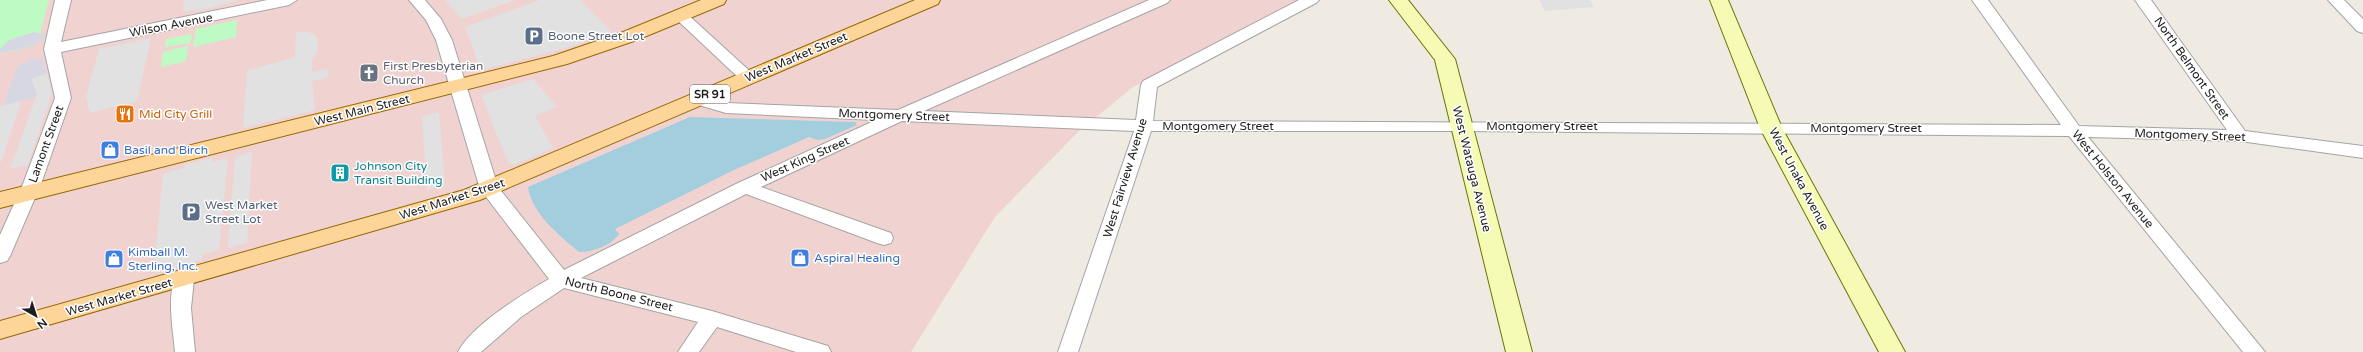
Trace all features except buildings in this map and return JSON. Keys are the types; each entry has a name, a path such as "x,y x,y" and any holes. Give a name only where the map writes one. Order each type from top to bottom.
{"main road":[{"name":"West Main Street","path":"0,200 459,86 596,49 717,0"},
{"name":"West Market Street","path":"0,330 184,279 416,212 489,189 932,0"},
{"name":"West Watauga Avenue","path":"1398,0 1445,59 1460,126 1518,352"},
{"name":"West Unaka Avenue","path":"1719,0 1771,128 1892,352"}],"street":[{"name":"Lamont Street","path":"0,256 28,193 63,98 52,49 63,0"},
{"name":"Wilson Avenue","path":"52,49 289,0"},
{"name":"North Boone Street","path":"417,0 433,19 444,40 489,189 560,280 712,318 821,352"},
{"name":"West King Street","path":"468,352 487,332 560,280 744,187 904,114 1162,0"},
{"name":"West Fairview Avenue","path":"1068,352 1144,126 1148,85 1311,0"},
{"name":"West Holston Avenue","path":"1980,0 2074,132 2255,352"},
{"name":"North Belmont Street","path":"2143,0 2240,136"},
{"path":"2336,0 2363,28"},
{"path":"680,15 748,78"},
{"name":"Montgomery Street","path":"698,99 726,108 904,114 1144,126 1771,128 2074,132 2240,136 2363,152"},
{"path":"744,187 884,238"},
{"path":"184,279 180,308 185,352"},
{"path":"688,352 712,318"}],"shaded area":[{"path":"0,0 1303,0 1133,87 1078,132 995,217 911,352 0,352"},
{"path":"184,0 238,0 197,11 197,9 183,12"},
{"path":"445,0 515,0 462,19"},
{"name":"Boone Street Lot","path":"540,0 580,0 612,32 562,49 481,70 465,27"},
{"path":"1539,0 1590,0 1594,7 1545,11"},
{"path":"304,31 314,34 317,38 318,50 312,60 312,72 328,69 328,77 312,81 315,110 243,128 247,71 295,57 296,33"},
{"path":"34,32 47,35 42,40 30,47 0,53 0,49 9,40"},
{"path":"151,38 137,101 90,113 86,96 99,49"},
{"path":"32,59 42,60 47,73 31,79 37,94 36,97 4,105 17,67"},
{"path":"47,73 52,93 28,165 10,169 37,94 31,79"},
{"path":"533,79 557,107 535,116 553,148 514,165 508,163 481,95"},
{"path":"21,101 2,159 0,163 0,106"},
{"path":"439,112 445,185 427,190 422,116"},
{"path":"252,152 247,243 228,248 235,157"},
{"name":"West Market Street Lot","path":"212,158 212,162 228,158 219,250 203,254 201,260 174,268 174,263 154,269 163,174 184,168 186,164"}],"green space":[{"path":"0,0 49,0 40,34 47,35 42,40 31,46 19,50 0,53"},
{"path":"237,20 236,37 193,47 196,29"},
{"path":"192,34 190,43 165,47 166,39"},
{"path":"188,46 186,61 161,67 163,52"}],"water":[{"path":"690,117 855,122 857,125 825,139 818,140 809,137 734,170 615,229 619,234 611,242 601,248 590,251 579,252 548,223 535,206 528,187"}],"place":[{"name":"Boone Street Lot","path":"534,36"},
{"name":"First Presbyterian Church","path":"369,73"},
{"name":"Mid City Grill","path":"125,114"},
{"name":"Basil and Birch","path":"110,150"},
{"name":"Johnson City Transit Building","path":"340,173"},
{"name":"West Market Street Lot","path":"191,212"},
{"name":"Aspiral Healing","path":"800,258"},
{"name":"Kimball M. Sterling, Inc.","path":"114,259"}]}
